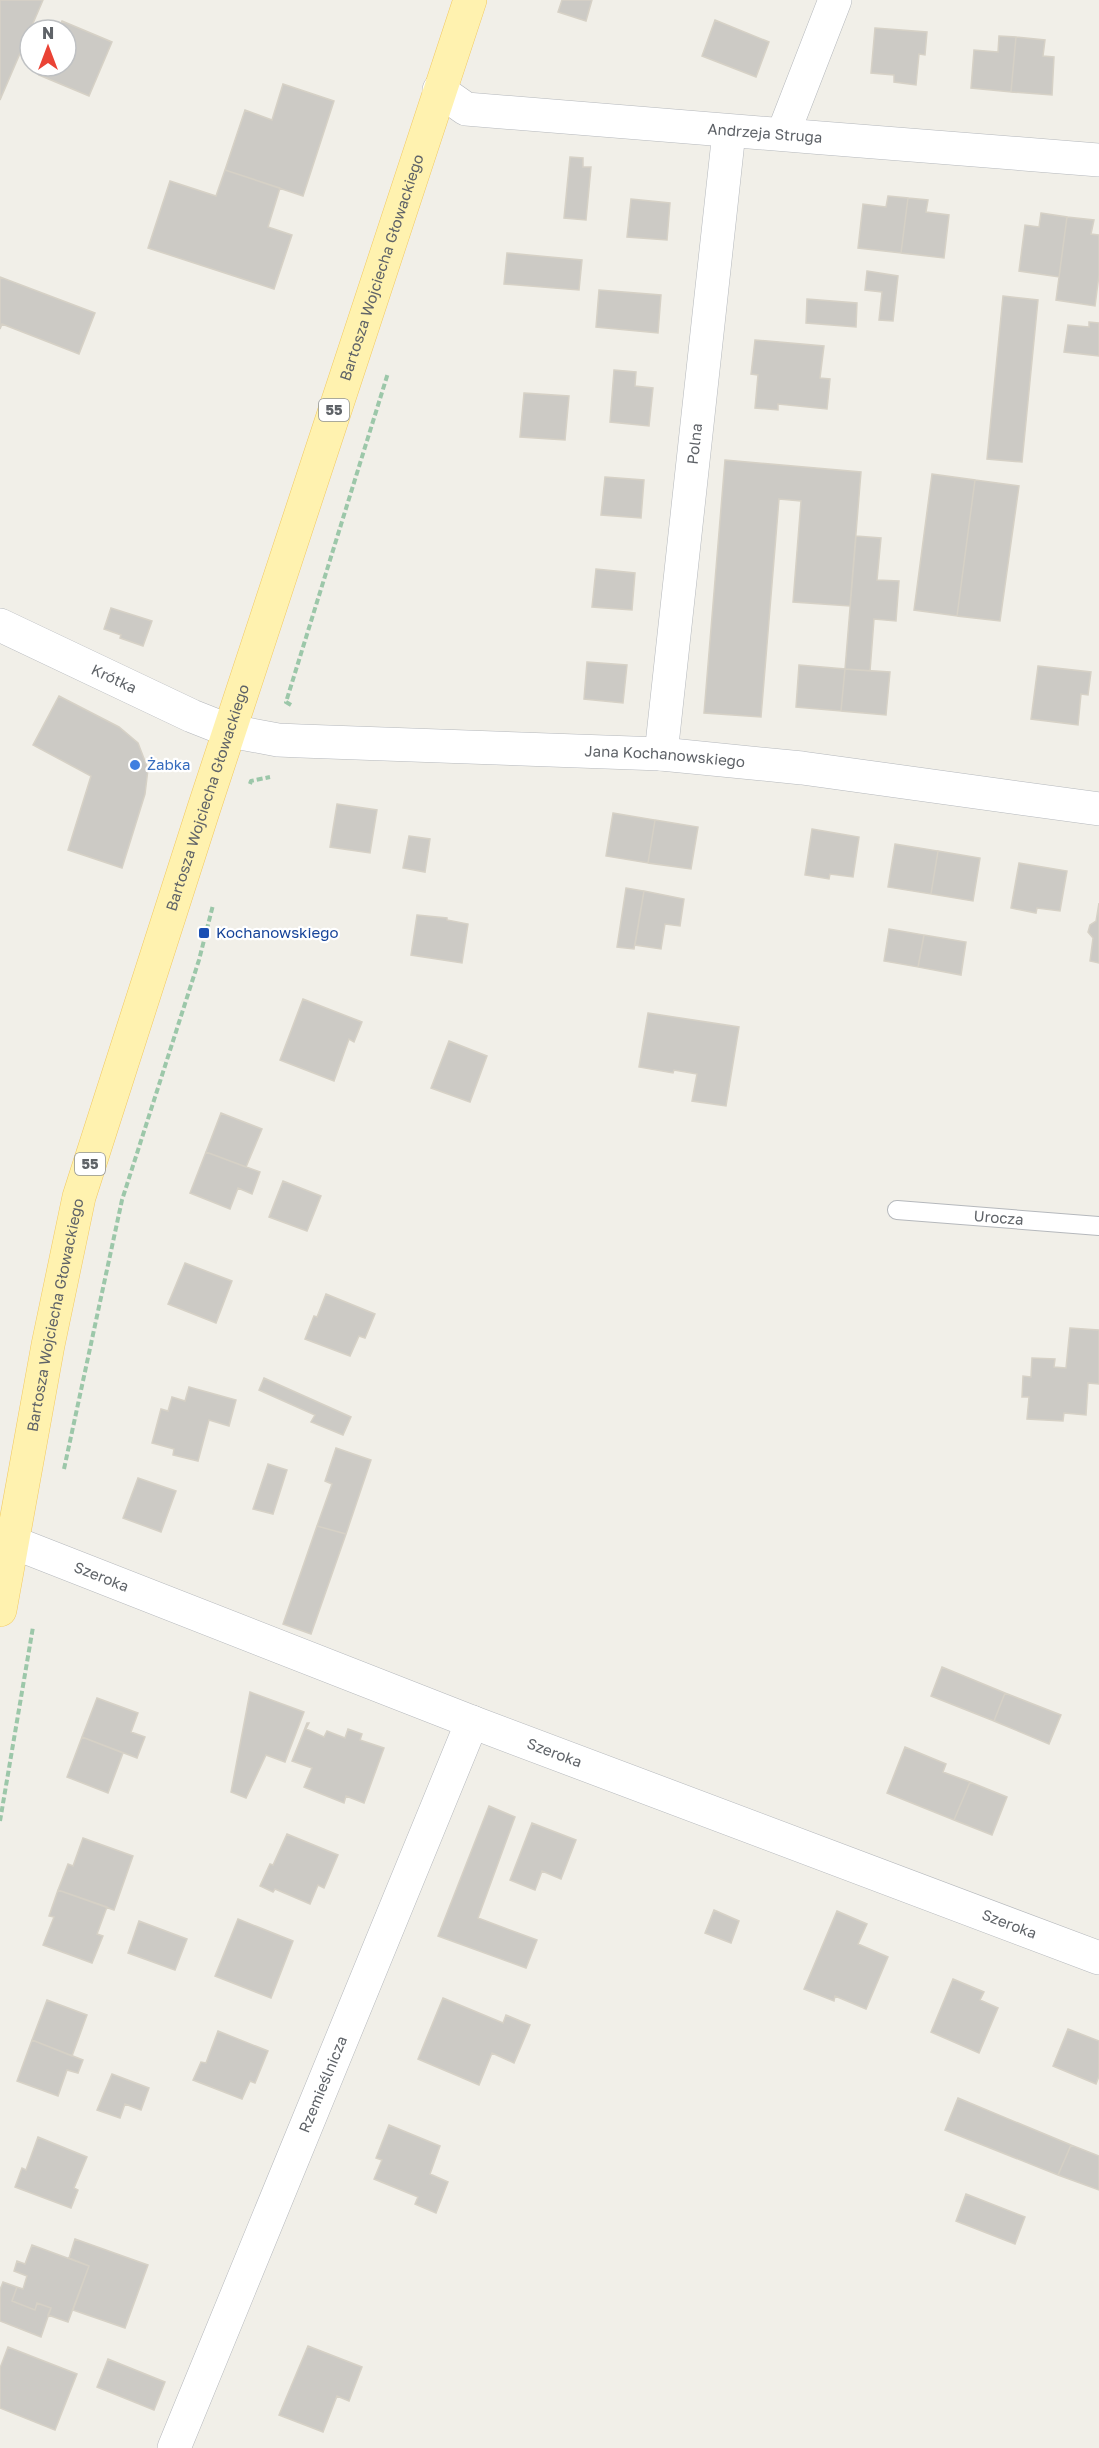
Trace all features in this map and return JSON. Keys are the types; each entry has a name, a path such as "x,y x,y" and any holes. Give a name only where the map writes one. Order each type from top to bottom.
{"main road":[{"name":"Bartosza Wojciecha Głowackiego","path":"0,1610 48,1345 79,1197 470,0"}],"street":[{"path":"783,134 835,0"},
{"name":"Andrzeja Struga","path":"439,90 466,109 729,132 783,134 1099,160"},
{"name":"Polna","path":"661,754 729,132"},
{"name":"Krótka","path":"0,625 192,716 230,731"},
{"name":"Jana Kochanowskiego","path":"230,731 278,740 661,754 802,768 1099,809"},
{"name":"Szeroka","path":"12,1542 472,1722 1099,1958"},
{"name":"Rzemieślnicza","path":"174,2448 472,1722"}],"lane":[{"name":"Urocza","path":"897,1210 1099,1226"}],"path":[{"path":"248,790 251,781 274,776"},
{"path":"63,1474 122,1200 199,960 216,894"},
{"path":"0,1821 34,1624"}],"building":[{"path":"0,0 43,0 35,18 18,18 18,58 0,100"},
{"path":"562,0 592,0 586,21 558,12"},
{"path":"715,20 769,42 756,77 702,56"},
{"path":"78,28 112,42 89,96 46,78 78,78"},
{"path":"875,28 927,32 925,55 919,54 916,85 894,82 894,75 871,73"},
{"path":"999,36 1016,37 1011,92 971,88 974,50 998,52"},
{"path":"1016,37 1045,40 1043,56 1054,57 1052,95 1011,92"},
{"path":"283,84 334,101 303,196 225,170 245,110 272,120"},
{"path":"570,157 583,158 583,167 591,167 586,220 564,218"},
{"path":"225,170 280,188 268,227 292,235 274,289 148,248 170,181 216,196"},
{"path":"888,196 908,198 901,253 858,248 863,204 886,207"},
{"path":"908,198 928,200 926,212 949,215 944,258 901,253"},
{"path":"631,199 670,203 667,240 627,237"},
{"path":"1041,213 1067,217 1059,277 1019,271 1025,225 1039,227"},
{"path":"1067,217 1094,220 1091,234 1099,235 1099,275 1095,306 1056,300"},
{"path":"507,253 582,260 579,290 504,284"},
{"path":"867,271 898,276 893,321 879,320 882,292 865,290"},
{"path":"0,277 95,313 79,354 2,324 0,329"},
{"path":"599,290 661,295 658,333 596,327"},
{"path":"1003,296 1038,300 1022,462 987,459"},
{"path":"807,299 857,303 856,327 806,323"},
{"path":"1089,322 1099,323 1099,356 1064,352 1068,325 1089,327"},
{"path":"755,340 824,346 820,378 830,379 827,409 778,404 778,410 755,408 758,375 751,374"},
{"path":"614,370 636,372 635,386 653,388 649,426 610,422"},
{"path":"524,393 569,396 565,440 520,437"},
{"path":"725,460 861,472 850,606 793,602 801,501 779,499 761,717 704,713"},
{"path":"932,474 975,480 957,616 914,610"},
{"path":"605,477 644,480 641,518 601,515"},
{"path":"975,480 1019,486 1000,621 957,616"},
{"path":"856,536 881,538 877,580 899,581 896,621 874,619 870,671 845,669"},
{"path":"596,569 635,573 632,610 592,607"},
{"path":"111,608 152,621 143,646 120,638 121,635 104,629"},
{"path":"587,662 627,665 623,703 584,699"},
{"path":"799,665 845,669 841,711 796,707"},
{"path":"1038,666 1091,672 1088,695 1081,694 1078,725 1031,719"},
{"path":"845,669 890,672 886,715 841,711"},
{"path":"59,696 119,727 138,743 148,769 145,794 122,868 68,850 91,776 33,745"},
{"path":"337,804 377,810 370,853 330,847"},
{"path":"613,813 655,820 648,863 606,856"},
{"path":"655,820 698,827 691,869 648,863"},
{"path":"812,829 859,837 853,877 830,874 829,879 805,875"},
{"path":"409,836 430,839 425,872 403,868"},
{"path":"895,844 938,851 931,894 888,887"},
{"path":"938,851 980,858 973,901 931,894"},
{"path":"1019,863 1067,871 1060,911 1037,908 1036,913 1011,908"},
{"path":"626,888 644,891 634,949 617,947"},
{"path":"644,891 684,899 680,926 665,924 661,949 635,945"},
{"path":"1099,903 1099,963 1090,961 1093,938 1088,932 1090,925 1096,921"},
{"path":"417,915 447,918 447,920 468,924 462,963 411,955"},
{"path":"889,929 924,935 918,967 884,961"},
{"path":"924,935 966,942 961,975 918,967"},
{"path":"303,999 362,1022 354,1042 349,1039 334,1081 280,1060"},
{"path":"648,1013 739,1027 726,1106 692,1101 697,1074 674,1070 673,1073 639,1067"},
{"path":"449,1041 487,1056 470,1102 431,1088"},
{"path":"221,1113 262,1129 246,1167 206,1152"},
{"path":"206,1152 260,1172 252,1194 238,1188 230,1209 190,1193"},
{"path":"283,1181 321,1196 307,1231 269,1217"},
{"path":"185,1263 232,1281 216,1323 168,1304"},
{"path":"326,1294 375,1314 365,1338 359,1336 350,1356 305,1339"},
{"path":"1070,1328 1099,1330 1099,1384 1088,1383 1086,1415 1064,1413 1063,1421 1027,1419 1029,1397 1022,1397 1023,1376 1031,1377 1032,1358 1055,1359 1054,1367 1066,1368"},
{"path":"264,1378 351,1417 343,1435 311,1422 315,1415 259,1390"},
{"path":"189,1387 236,1400 229,1426 209,1420 198,1461 173,1455 174,1449 152,1443 161,1409 168,1411 172,1397 185,1401"},
{"path":"336,1448 371,1460 346,1534 317,1526 332,1484 325,1481"},
{"path":"268,1464 287,1470 273,1514 253,1509"},
{"path":"138,1478 176,1491 161,1532 123,1518"},
{"path":"317,1526 346,1534 311,1634 283,1624"},
{"path":"942,1667 1005,1693 994,1721 931,1696"},
{"path":"250,1692 304,1712 285,1762 266,1755 246,1798 231,1792"},
{"path":"1005,1693 1061,1715 1049,1744 994,1721"},
{"path":"97,1698 138,1713 131,1732 145,1737 137,1758 82,1737"},
{"path":"307,1723 309,1723 306,1729 324,1737 327,1731 345,1738 348,1729 362,1734 360,1740 384,1748 364,1803 346,1796 344,1803 304,1787 312,1768 292,1761"},
{"path":"82,1737 123,1753 108,1793 67,1777"},
{"path":"905,1747 946,1764 943,1772 970,1782 954,1820 887,1793"},
{"path":"970,1782 1007,1797 992,1835 954,1820"},
{"path":"489,1806 515,1817 478,1918 537,1940 526,1968 438,1936"},
{"path":"532,1823 576,1840 561,1879 542,1871 535,1890 510,1880"},
{"path":"287,1834 338,1855 324,1888 318,1885 310,1904 275,1889 273,1892 260,1886 270,1864 273,1865"},
{"path":"83,1838 133,1856 114,1910 58,1890 68,1864 73,1866"},
{"path":"58,1890 107,1907 97,1934 103,1936 92,1963 43,1945 54,1917 49,1916"},
{"path":"714,1910 739,1921 731,1943 705,1933"},
{"path":"837,1911 867,1924 858,1944 888,1957 866,2009 835,1996 834,2001 804,1989"},
{"path":"238,1919 293,1941 271,1998 215,1976"},
{"path":"139,1921 187,1939 175,1970 128,1953"},
{"path":"953,1979 984,1992 980,2000 998,2008 979,2053 931,2032"},
{"path":"443,1998 503,2023 506,2015 530,2025 514,2063 492,2053 479,2085 418,2059"},
{"path":"47,2000 87,2015 72,2056 32,2040"},
{"path":"1068,2029 1099,2041 1099,2076 1096,2084 1053,2066"},
{"path":"218,2031 268,2051 255,2083 250,2081 242,2099 193,2080 201,2062 206,2063"},
{"path":"32,2040 83,2060 78,2073 67,2070 58,2096 17,2081"},
{"path":"112,2074 149,2088 141,2110 125,2104 120,2118 97,2110"},
{"path":"958,2098 1071,2145 1058,2175 945,2130"},
{"path":"389,2125 440,2146 430,2174 448,2182 436,2213 415,2204 418,2197 374,2179 382,2160 376,2158"},
{"path":"38,2137 87,2157 74,2188 78,2190 71,2208 15,2187 22,2168 26,2170"},
{"path":"1071,2145 1099,2156 1099,2190 1058,2175"},
{"path":"966,2194 1025,2217 1015,2244 956,2221"},
{"path":"75,2239 148,2265 125,2328 73,2310 89,2266 69,2258"},
{"path":"32,2245 89,2266 68,2322 48,2315 51,2308 37,2303 35,2310 12,2301 17,2287 23,2289 27,2276 14,2271 17,2261 25,2264"},
{"path":"3,2282 17,2287 12,2301 35,2310 37,2303 51,2308 41,2337 0,2321 0,2290"},
{"path":"308,2346 362,2367 349,2401 337,2396 323,2432 279,2415"},
{"path":"8,2347 77,2374 55,2430 0,2408 0,2368"},
{"path":"108,2359 165,2382 154,2410 97,2387"}],"place":[{"name":"Żabka","path":"135,765"},
{"name":"Kochanowskiego","path":"204,933"}]}
